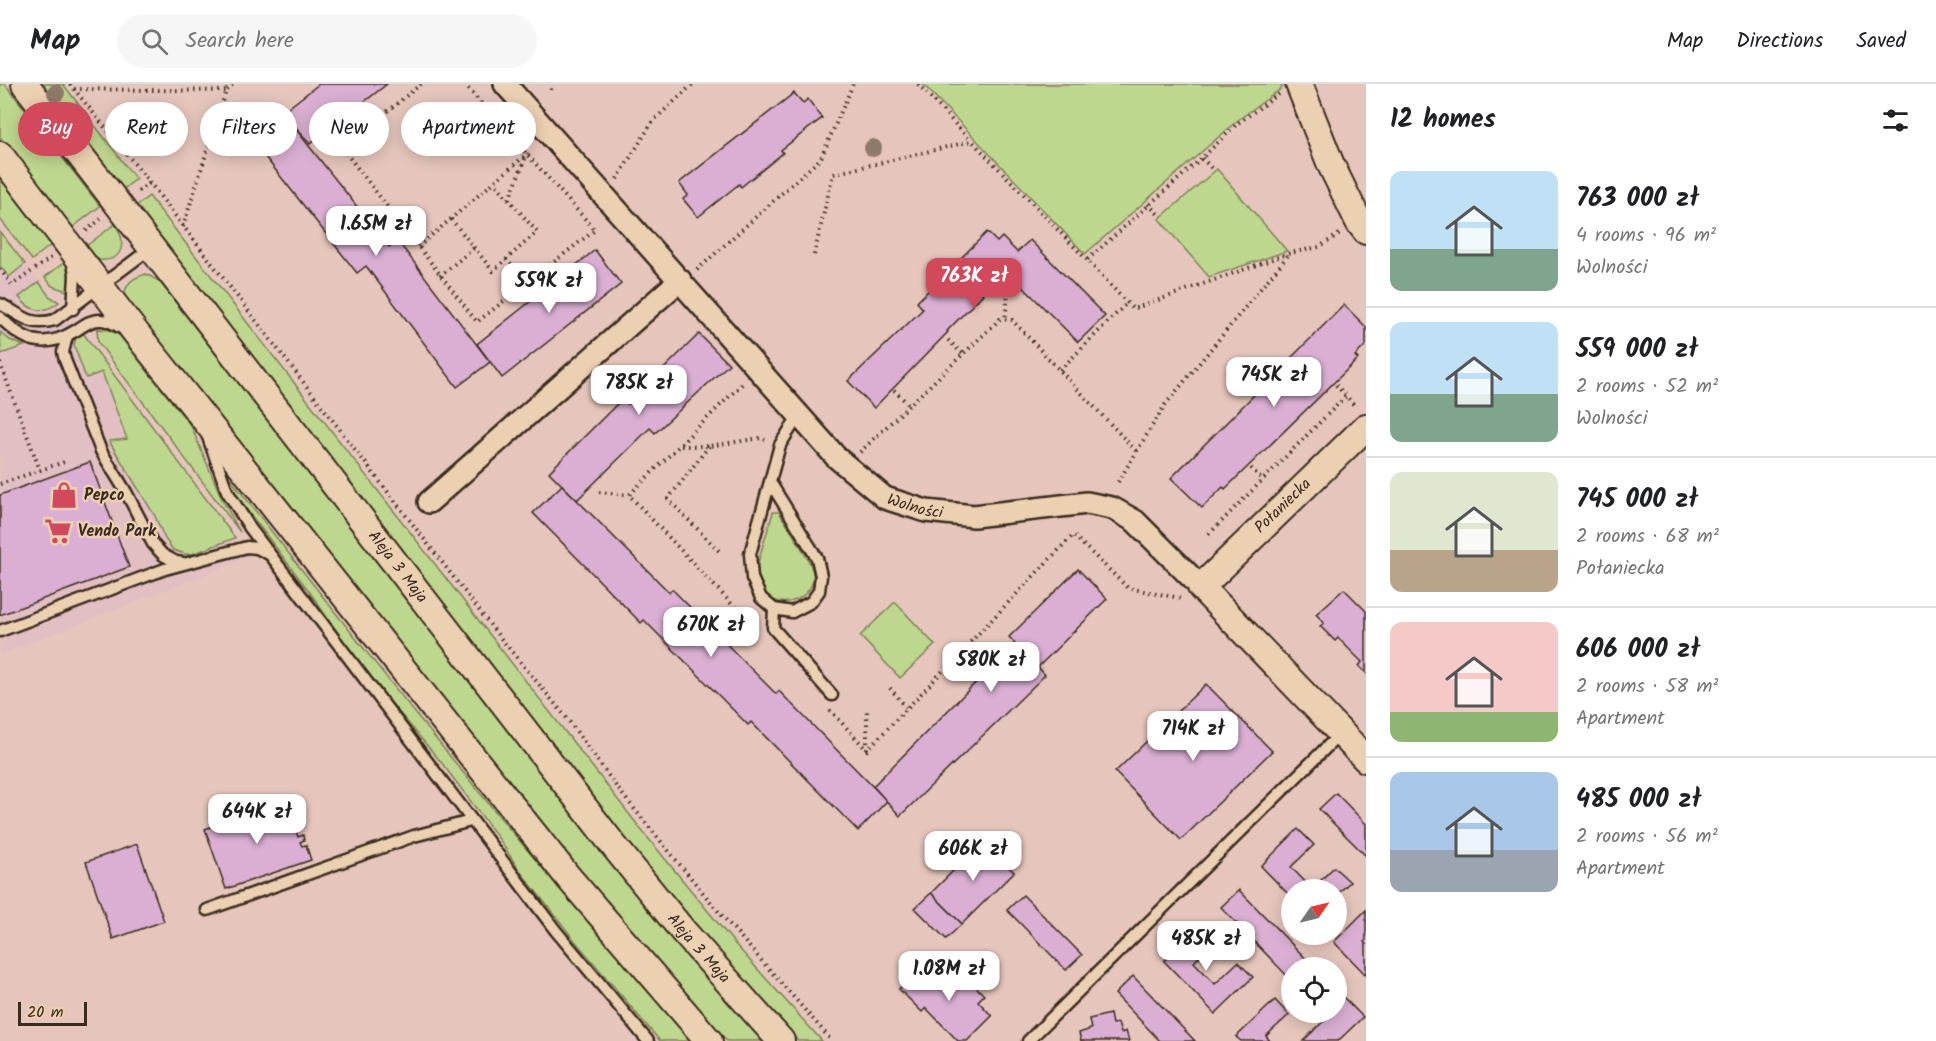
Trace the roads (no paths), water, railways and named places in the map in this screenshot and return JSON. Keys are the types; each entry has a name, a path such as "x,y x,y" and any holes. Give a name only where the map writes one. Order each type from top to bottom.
{"street":[{"name":"Aleja 3 Maja","path":"26,84 614,846 683,931 781,1041"},
{"name":"Wolności","path":"505,84 686,278 837,458 885,498 926,511 974,516 1087,503 1112,508 1135,520 1196,593 1366,759"},
{"path":"1293,86 1359,222 1355,231"},
{"path":"0,155 158,360 568,877 709,1041"},
{"path":"429,502 686,278"},
{"name":"Połaniecka","path":"1196,593 1366,427"}],"lane":[{"path":"69,244 75,274 72,309"},
{"path":"0,304 24,320 43,324 55,320 151,248"},
{"path":"0,317 13,330 27,339 43,341 66,336 91,321 111,322 125,330 158,360"},
{"path":"66,336 63,352 65,360 101,451 126,492 153,544 163,555 176,562 187,563"},
{"path":"180,387 206,431 227,491 246,522 576,957 648,1041"},
{"path":"770,482 817,558 821,576 819,591 811,602 792,612 774,609 761,598 752,578 750,554 780,445 799,415"},
{"path":"0,631 165,568 247,547 270,554"},
{"path":"774,609 773,628 832,695"},
{"path":"1029,1041 1341,733"},
{"path":"207,910 414,836 471,821"}],"place":[{"name":"Pepco","path":"64,495"},
{"name":"Vendo Park","path":"58,531"}]}
